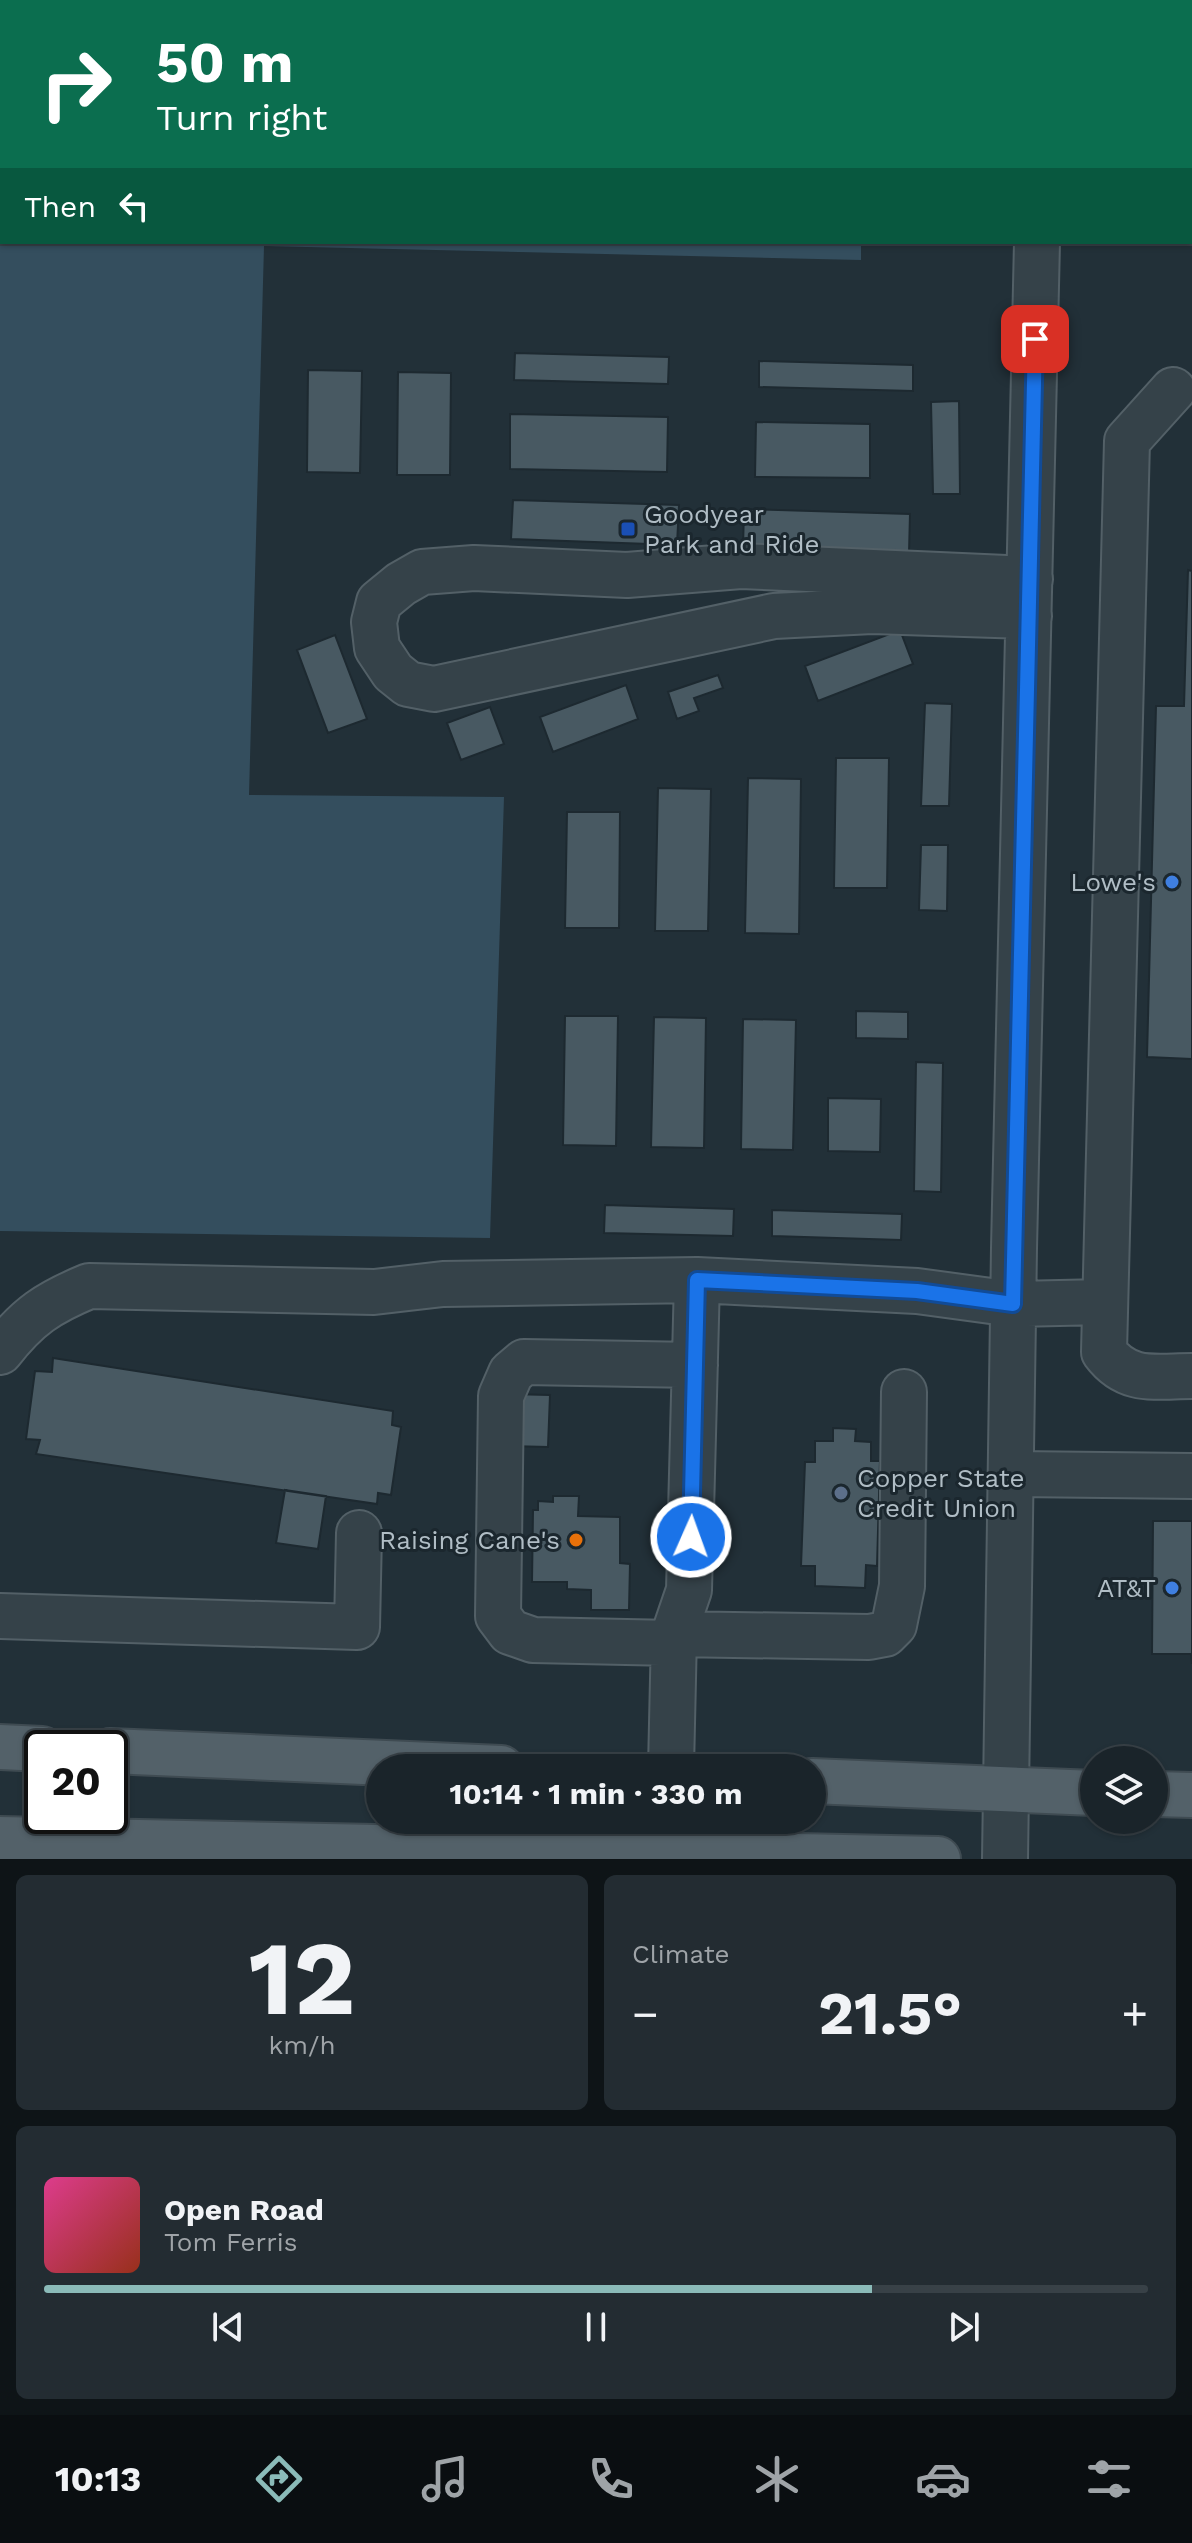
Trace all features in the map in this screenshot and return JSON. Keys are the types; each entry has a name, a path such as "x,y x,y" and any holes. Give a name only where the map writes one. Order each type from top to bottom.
{"main road":[{"path":"0,1747 24,1748"},
{"path":"128,1752 366,1762"},
{"path":"826,1782 1080,1793"},
{"path":"1168,1794 1192,1795"},
{"path":"0,1839 399,1852 938,1859"}],"street":[{"path":"1005,1859 1013,1474 1013,1304 1037,244"},
{"path":"1173,390 1127,441 1103,1302 1104,1352 1117,1369 1136,1376 1192,1376"},
{"path":"741,566 1030,598 774,616 434,689 408,684 393,672 377,648 374,622 379,602 422,572 474,568 627,575 741,566"},
{"path":"0,1352 32,1316 52,1302 89,1286 374,1292 443,1284 697,1280 917,1291 1013,1304 1103,1302"},
{"path":"671,1754 674,1638 689,1590 697,1280"},
{"path":"695,1365 524,1362 511,1373 501,1396 498,1616 510,1632 533,1640 881,1631 902,1586 906,1467 904,1392"},
{"path":"787,1635 821,1619 864,1618 882,1604 887,1584 892,1478 904,1439"},
{"path":"1013,1474 1192,1476"},
{"path":"0,1616 357,1627 359,1533"}],"water":[{"path":"0,244 861,244 861,260 264,246 249,795 504,797 490,1238 0,1231"}],"building":[{"path":"515,353 669,357 668,384 514,380"},
{"path":"759,361 913,365 913,391 759,387"},
{"path":"308,370 362,371 360,473 307,472"},
{"path":"398,372 451,373 450,475 397,475"},
{"path":"959,401 960,494 933,494 931,402"},
{"path":"510,414 668,417 667,472 510,469"},
{"path":"756,422 870,424 870,478 755,477"},
{"path":"513,500 679,505 677,545 511,539"},
{"path":"744,509 910,514 909,553 743,548"},
{"name":"Lowe's","path":"1188,570 1192,571 1192,1059 1147,1057 1156,706 1184,706"},
{"path":"900,630 913,664 818,701 805,666"},
{"path":"335,635 367,719 328,733 297,650"},
{"path":"718,675 723,688 694,698 699,711 677,719 668,692"},
{"path":"626,685 638,719 553,752 540,717"},
{"path":"925,703 952,704 949,806 921,806"},
{"path":"490,707 504,744 461,760 447,723"},
{"path":"836,758 889,758 887,888 834,888"},
{"path":"748,778 801,779 799,934 745,933"},
{"path":"658,788 711,789 708,931 655,931"},
{"path":"567,812 620,812 619,928 565,928"},
{"path":"921,845 948,845 947,911 919,910"},
{"path":"856,1011 908,1012 908,1039 856,1038"},
{"path":"565,1016 618,1016 616,1146 563,1145"},
{"path":"654,1017 706,1018 704,1148 651,1147"},
{"path":"743,1019 796,1020 793,1150 741,1149"},
{"path":"916,1062 943,1063 941,1192 914,1191"},
{"path":"828,1098 881,1099 880,1152 828,1151"},
{"path":"605,1205 734,1209 733,1236 604,1233"},
{"path":"772,1210 902,1214 901,1240 772,1236"},
{"path":"53,1358 393,1411 392,1425 401,1427 391,1495 378,1493 377,1504 36,1454 40,1440 26,1439 35,1371 52,1372"},
{"path":"507,1394 550,1395 548,1447 506,1446"},
{"name":"Copper State Credit Union","path":"833,1428 856,1429 855,1441 871,1442 871,1461 880,1461 877,1566 866,1565 865,1588 815,1586 815,1566 801,1566 805,1462 815,1462 815,1441 833,1441"},
{"path":"285,1490 326,1496 318,1549 276,1543"},
{"name":"Raising Cane's","path":"553,1496 579,1496 578,1516 620,1517 620,1563 630,1564 629,1610 591,1610 591,1590 567,1589 567,1582 532,1582 533,1510 538,1510 538,1501 553,1502"},
{"name":"AT&T","path":"1153,1521 1192,1521 1192,1664 1191,1654 1152,1654"}],"place":[{"name":"Goodyear Park and Ride","path":"628,529"},
{"name":"Lowe's","path":"1172,882"},
{"name":"Copper State Credit Union","path":"841,1493"},
{"name":"Raising Cane's","path":"576,1540"},
{"name":"AT&T","path":"1172,1588"}],"route":[{"path":"691,1537 697,1280 917,1291 1013,1304 1023,986 1035,339"}]}
